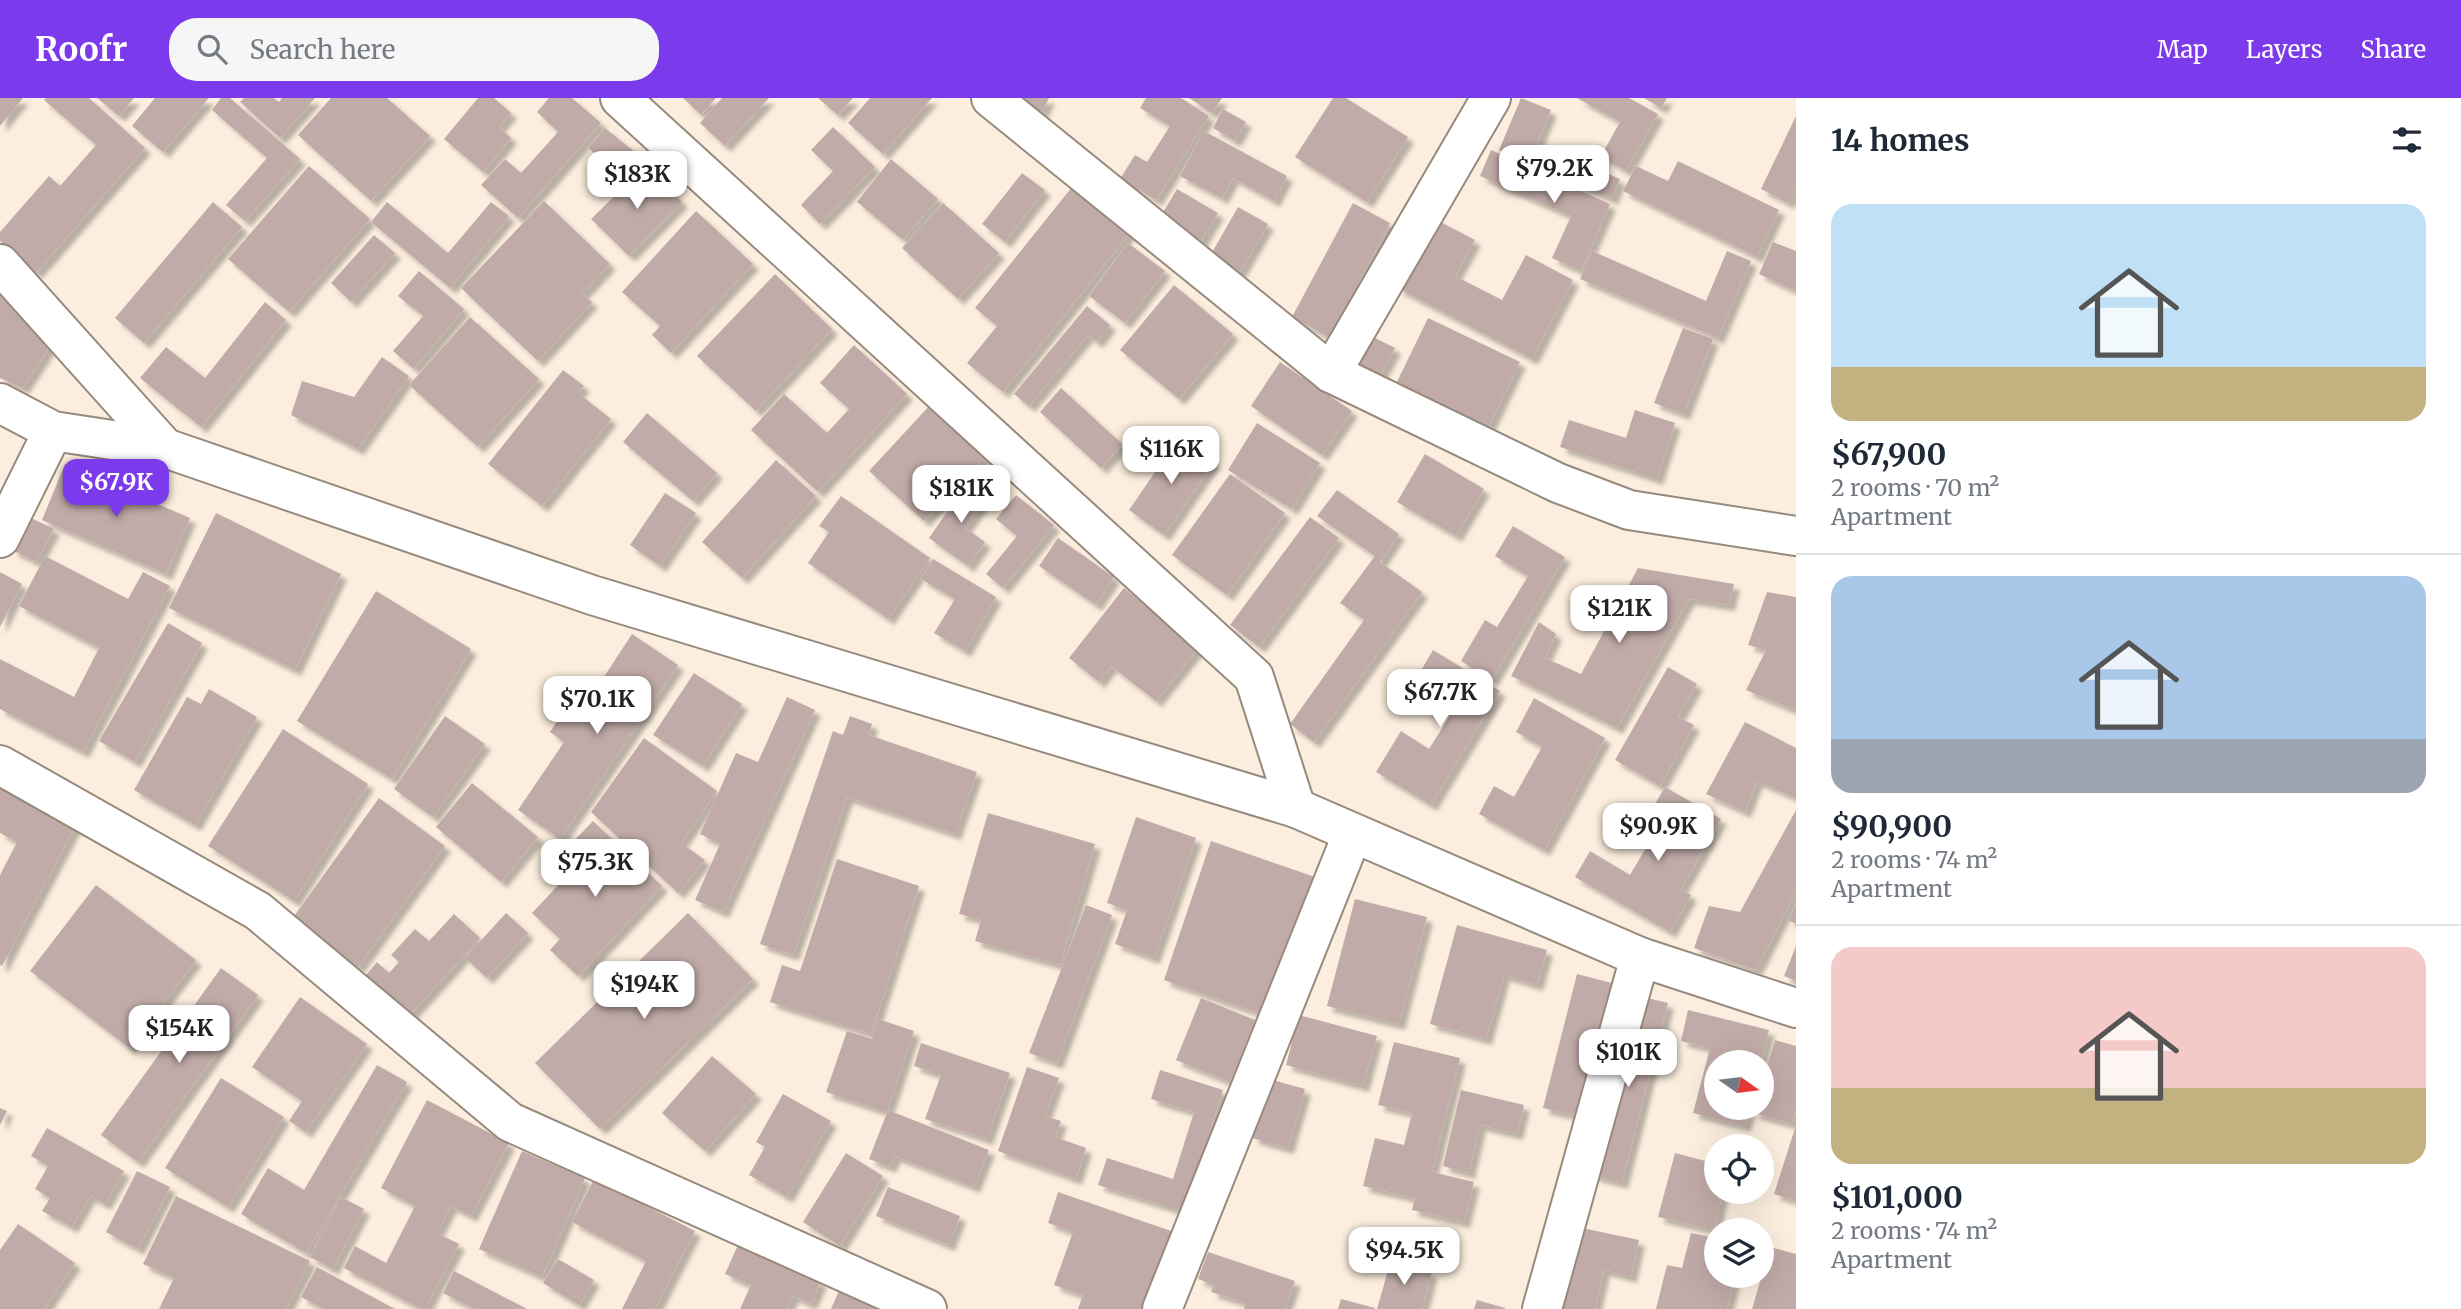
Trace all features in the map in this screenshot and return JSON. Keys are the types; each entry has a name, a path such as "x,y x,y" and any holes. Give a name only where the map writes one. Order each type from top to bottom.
{"street":[{"path":"620,98 1254,677 1296,808"},
{"path":"991,98 1331,373 1558,483 1629,510 1796,536"},
{"path":"1331,373 1492,98"},
{"path":"0,264 165,448"},
{"path":"0,403 54,431 165,448 592,595 1296,808 1352,835 1640,957 1796,1009"},
{"path":"0,538 54,431"},
{"path":"0,765 258,911 510,1122 927,1309"},
{"path":"1162,1309 1352,835"},
{"path":"1542,1309 1640,957"}],"building":[{"path":"0,98 23,98 0,126"},
{"path":"89,98 145,148 36,273 0,241 0,232 49,176 60,186 96,145 44,100"},
{"path":"97,98 134,98 119,116"},
{"path":"155,98 209,98 163,152 132,126"},
{"path":"221,98 230,98 300,159 245,221 226,205 267,158 212,110"},
{"path":"244,98 274,98 279,102 282,98 315,98 280,138 240,102"},
{"path":"331,98 387,98 430,136 371,201 298,135"},
{"path":"478,98 494,98 511,113 499,127 511,138 483,172 444,139"},
{"path":"549,98 572,98 601,123 518,218 481,185 505,159 521,173 558,132 537,112"},
{"path":"683,98 716,98 701,115"},
{"path":"722,98 769,98 725,146 700,123"},
{"path":"818,98 853,98 838,115"},
{"path":"870,98 932,98 883,154 848,123"},
{"path":"1016,98 1049,98 1042,112"},
{"path":"1146,98 1181,98 1209,116 1156,200 1120,179 1135,155 1147,162 1170,126 1140,108"},
{"path":"1189,98 1222,98 1212,113"},
{"path":"1333,98 1346,98 1408,137 1367,202 1295,157"},
{"path":"1521,98 1551,110 1537,143 1620,179 1612,199 1499,150"},
{"path":"1577,98 1629,98 1658,114 1626,171 1601,156 1620,122"},
{"path":"1644,98 1667,98 1661,108"},
{"path":"1223,109 1246,122 1235,141 1213,128"},
{"path":"1796,116 1796,188 1789,203 1761,189"},
{"path":"833,127 875,167 820,224 801,205 833,171 811,150"},
{"path":"605,128 636,153 619,174 588,148"},
{"path":"1204,131 1287,176 1274,201 1233,178 1222,198 1180,176"},
{"path":"1491,150 1610,204 1581,271 1552,258 1571,216 1480,176"},
{"path":"891,159 938,199 903,240 857,202"},
{"path":"1678,161 1779,210 1757,257 1623,191 1636,166 1668,181"},
{"path":"646,165 682,202 629,256 591,219"},
{"path":"309,166 370,219 289,312 228,259"},
{"path":"1022,173 1045,190 1005,242 982,224"},
{"path":"1072,187 1130,233 1003,392 967,363 997,326 975,308"},
{"path":"1177,189 1218,213 1197,248 1156,224"},
{"path":"544,201 610,264 582,294 592,302 538,361 461,288"},
{"path":"213,202 242,227 144,343 115,318"},
{"path":"387,202 448,253 491,202 509,216 450,288 371,222"},
{"path":"943,203 999,253 958,299 902,248"},
{"path":"1353,203 1390,223 1330,338 1292,317"},
{"path":"1238,207 1268,224 1235,280 1206,263"},
{"path":"696,211 753,264 671,353 652,335 660,326 622,292"},
{"path":"1433,218 1475,240 1455,276 1502,300 1526,255 1573,280 1532,359 1397,288"},
{"path":"374,235 395,253 351,302 331,283"},
{"path":"1773,242 1796,251 1796,291 1759,274"},
{"path":"1128,243 1165,271 1125,323 1089,296"},
{"path":"1592,251 1706,301 1727,251 1751,261 1718,338 1580,279"},
{"path":"419,271 464,309 414,369 393,351 423,316 398,296"},
{"path":"775,274 832,329 756,411 697,356"},
{"path":"1174,285 1233,334 1179,399 1120,350"},
{"path":"0,295 56,337 23,388 0,378"},
{"path":"265,302 286,320 201,427 140,378 166,347 205,378"},
{"path":"1087,306 1110,325 1097,342 1088,335 1029,406 1014,394"},
{"path":"470,317 539,379 478,447 409,385"},
{"path":"1428,318 1520,362 1487,430 1395,386"},
{"path":"1683,328 1713,339 1684,414 1654,403"},
{"path":"1365,333 1395,348 1380,376 1350,361"},
{"path":"854,345 907,394 818,492 751,430 784,394 827,433 849,409 820,383"},
{"path":"382,357 409,376 358,449 291,415 302,381 354,397"},
{"path":"1280,362 1352,411 1322,455 1251,406"},
{"path":"563,370 584,386 578,393 611,419 542,506 488,464"},
{"path":"1061,388 1122,444 1101,468 1040,412"},
{"path":"931,404 986,455 924,521 869,471"},
{"path":"1635,410 1675,423 1657,479 1560,447 1569,420 1626,438"},
{"path":"647,413 717,473 693,501 623,442"},
{"path":"1257,423 1320,463 1292,509 1228,470"},
{"path":"1179,437 1214,462 1164,535 1129,510"},
{"path":"1425,454 1484,489 1456,536 1397,502"},
{"path":"776,460 816,496 742,578 702,542"},
{"path":"65,464 190,518 166,574 42,520"},
{"path":"1230,474 1285,513 1227,595 1172,555"},
{"path":"969,480 989,494 965,528 985,542 968,566 929,538"},
{"path":"1337,490 1399,534 1380,562 1422,592 1314,742 1290,724 1364,620 1340,603 1375,556 1317,516"},
{"path":"665,493 696,513 660,566 630,545"},
{"path":"1016,495 1054,525 1003,588 986,574 1017,536 996,519"},
{"path":"841,496 930,558 888,619 808,563 829,532 819,526"},
{"path":"216,513 341,574 295,670 169,608"},
{"path":"29,517 54,529 36,562 12,550"},
{"path":"1310,517 1339,538 1259,647 1230,625"},
{"path":"1513,526 1565,557 1492,680 1461,661 1485,620 1497,627 1528,576 1495,556"},
{"path":"1058,538 1114,577 1096,605 1039,566"},
{"path":"45,556 128,599 143,572 170,586 83,752 0,709 0,659 74,697 99,648 19,606"},
{"path":"933,559 996,597 965,651 934,633 955,599 921,579"},
{"path":"1638,568 1734,584 1729,605 1689,599 1617,728 1511,676 1539,622 1556,634 1545,658 1581,674"},
{"path":"0,572 22,584 0,627"},
{"path":"1124,588 1199,647 1156,701 1111,666 1099,682 1069,658"},
{"path":"376,591 471,649 392,779 297,721"},
{"path":"1767,592 1796,597 1796,702 1792,709 1746,690 1766,650 1748,645"},
{"path":"168,623 202,643 135,762 99,741"},
{"path":"632,634 678,665 560,839 518,810 564,742 550,732 569,703 590,717 607,692 598,686"},
{"path":"1433,650 1500,691 1431,805 1376,772 1401,731 1429,749 1454,709 1413,684"},
{"path":"1668,667 1697,684 1678,717 1694,725 1660,786 1615,760"},
{"path":"694,673 742,704 703,766 653,735"},
{"path":"209,689 257,717 195,825 134,790 187,697 201,704"},
{"path":"787,697 815,710 723,912 695,900 720,844 700,834 736,753 758,762"},
{"path":"1534,698 1605,738 1544,850 1479,814 1494,786 1514,797 1542,747 1516,732"},
{"path":"445,716 485,744 433,817 394,789"},
{"path":"850,716 872,724 869,735 977,772 955,834 847,797 793,955 760,944 833,731 843,735"},
{"path":"1745,722 1796,748 1796,798 1757,781 1745,812 1706,794"},
{"path":"283,729 368,784 294,901 208,846"},
{"path":"644,738 717,791 681,843 705,860 678,893 591,812"},
{"path":"0,777 79,819 2,966 0,875 17,842 0,833"},
{"path":"472,783 538,837 501,882 436,827"},
{"path":"1665,787 1721,819 1681,889 1691,895 1670,932 1575,877 1590,851 1630,875 1661,822 1649,814"},
{"path":"379,798 445,846 358,967 292,919"},
{"path":"1796,810 1796,891 1756,970 1694,948 1709,906 1740,912"},
{"path":"988,813 1095,844 1060,965 975,941 981,920 959,914"},
{"path":"1136,817 1196,838 1154,958 1115,944 1127,910 1107,903"},
{"path":"593,821 662,886 578,976 550,950 560,939 532,913 580,862 566,849"},
{"path":"1211,841 1315,877 1267,1016 1164,980"},
{"path":"837,859 919,886 871,1034 770,1002 782,965 800,971"},
{"path":"96,885 196,960 129,1048 30,971"},
{"path":"1355,899 1427,917 1399,1024 1327,1006"},
{"path":"1796,904 1796,924 1788,920"},
{"path":"1086,905 1112,915 1057,1063 1029,1053"},
{"path":"506,913 528,933 487,978 465,958"},
{"path":"688,913 753,979 600,1129 535,1063"},
{"path":"454,914 480,938 409,1016 365,976 377,962 389,973 399,962 391,955 415,929 429,941"},
{"path":"1457,925 1547,950 1537,985 1504,975 1486,1039 1430,1024"},
{"path":"1796,946 1796,981 1784,976"},
{"path":"221,968 258,995 138,1162 101,1135"},
{"path":"1577,974 1627,987 1593,1120 1543,1108"},
{"path":"1635,995 1668,1003 1622,1183 1589,1174"},
{"path":"300,997 367,1044 306,1132 289,1121 302,1101 252,1067"},
{"path":"1201,998 1255,1020 1230,1082 1176,1060"},
{"path":"1688,1010 1769,1030 1764,1050 1709,1050 1681,1041"},
{"path":"1299,1015 1377,1036 1363,1086 1286,1065"},
{"path":"878,1019 914,1031 887,1112 826,1092 847,1031 872,1039"},
{"path":"1775,1040 1796,1046 1796,1110 1792,1124 1774,1119 1772,1050"},
{"path":"1394,1042 1460,1058 1432,1172 1474,1182 1464,1222 1412,1210 1415,1198 1363,1186 1375,1138 1404,1145 1412,1113 1378,1105"},
{"path":"921,1043 1010,1073 987,1139 925,1119 941,1075 914,1066"},
{"path":"712,1056 756,1094 705,1151 662,1113"},
{"path":"377,1065 407,1082 306,1253 241,1214 268,1168 304,1190"},
{"path":"1027,1067 1059,1078 1045,1116 1061,1121 1055,1137 1086,1148 1076,1179 998,1151"},
{"path":"1160,1070 1223,1090 1185,1212 1098,1185 1107,1158 1173,1179 1194,1112 1151,1099"},
{"path":"1704,1071 1704,1116 1693,1113"},
{"path":"221,1078 284,1117 228,1207 165,1168"},
{"path":"1269,1079 1305,1089 1288,1148 1252,1138"},
{"path":"1461,1090 1524,1105 1517,1134 1480,1125 1469,1173 1443,1166"},
{"path":"783,1094 831,1121 787,1197 749,1175 765,1147 756,1142"},
{"path":"427,1100 509,1143 471,1216 451,1206 437,1233 459,1244 425,1309 421,1309 344,1268 355,1246 386,1263 415,1206 381,1188"},
{"path":"0,1108 7,1111 0,1125"},
{"path":"888,1110 989,1150 974,1187 895,1156 890,1167 869,1159"},
{"path":"1721,1120 1747,1120 1745,1126"},
{"path":"1796,1125 1796,1201 1774,1194"},
{"path":"47,1128 124,1171 105,1204 90,1196 72,1227 42,1211 50,1198 35,1189 48,1166 31,1156"},
{"path":"522,1151 585,1178 542,1277 479,1249"},
{"path":"846,1153 883,1176 840,1246 803,1222"},
{"path":"1675,1153 1704,1161 1704,1204 1720,1204 1717,1218 1704,1218 1704,1228 1658,1217"},
{"path":"137,1171 170,1187 138,1249 106,1232"},
{"path":"594,1179 695,1231 655,1309 622,1309 646,1261 572,1222"},
{"path":"888,1187 960,1216 949,1245 876,1216"},
{"path":"1058,1192 1171,1231 1145,1309 1078,1309 1083,1295 1054,1285 1073,1232 1048,1223"},
{"path":"176,1196 310,1261 286,1309 159,1309 174,1278 143,1264"},
{"path":"341,1197 364,1209 333,1269 310,1257"},
{"path":"18,1224 75,1263 44,1309 0,1309 0,1250"},
{"path":"1573,1226 1639,1240 1631,1277 1604,1270 1595,1309 1555,1309"},
{"path":"1691,1233 1704,1236 1704,1288 1732,1288 1727,1309 1656,1309 1667,1265 1682,1268"},
{"path":"738,1245 821,1281 811,1304 793,1296 787,1309 740,1309 751,1285 725,1274"},
{"path":"1774,1248 1796,1254 1796,1309 1752,1309 1758,1288 1774,1288"},
{"path":"1208,1252 1295,1281 1285,1309 1244,1309 1246,1303 1211,1292 1214,1285 1198,1279"},
{"path":"558,1259 594,1280 579,1305 543,1283"},
{"path":"1391,1260 1432,1272 1422,1309 1377,1309"},
{"path":"317,1267 395,1309 324,1309 301,1297"},
{"path":"454,1271 527,1309 474,1309 443,1293"},
{"path":"841,1286 893,1309 831,1309"},
{"path":"1341,1299 1375,1308 1375,1309 1338,1309"},
{"path":"1477,1300 1505,1308 1505,1309 1474,1309"}]}
